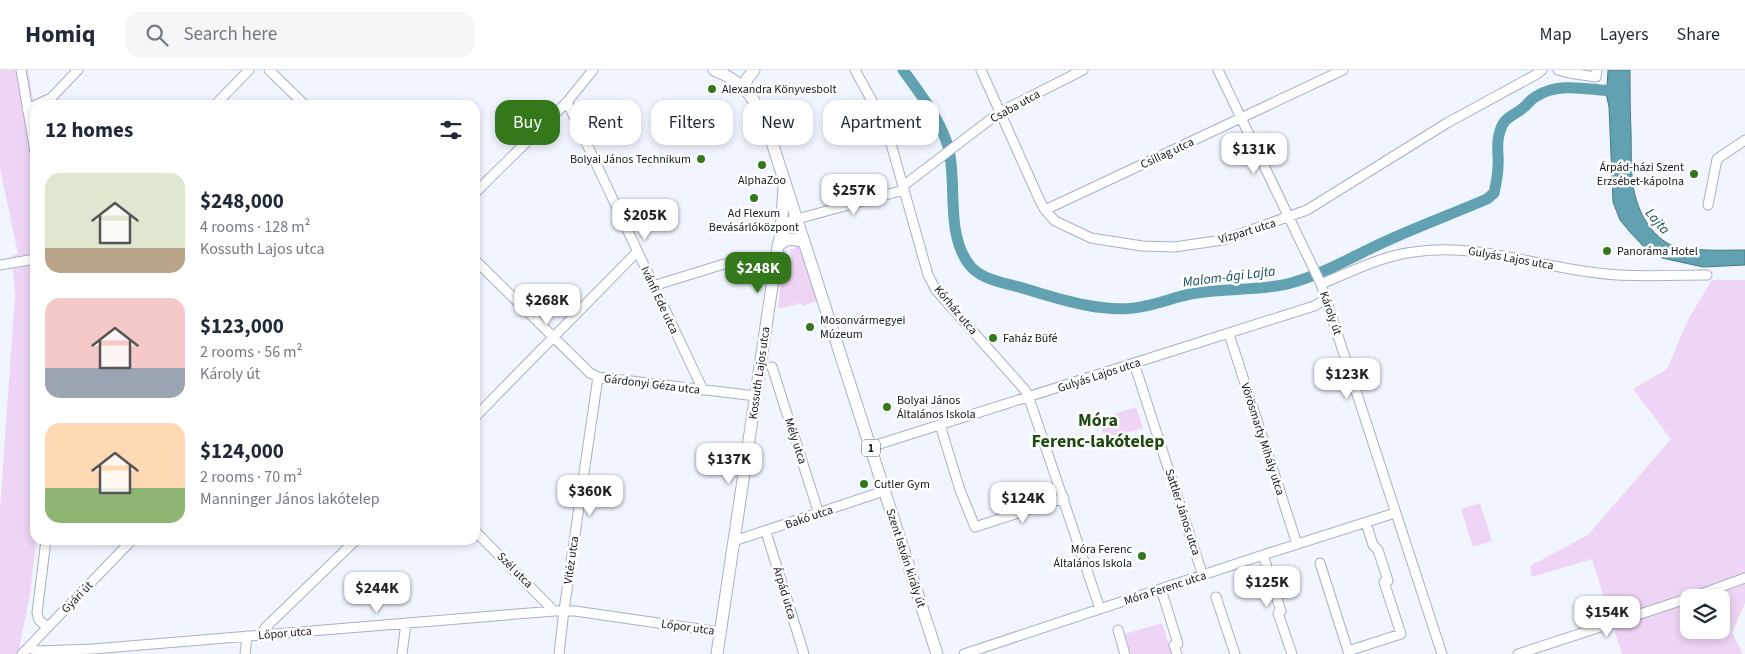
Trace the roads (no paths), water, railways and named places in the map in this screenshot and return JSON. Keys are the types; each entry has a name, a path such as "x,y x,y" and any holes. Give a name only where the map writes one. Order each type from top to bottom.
{"main road":[{"name":"1","path":"714,70 744,87 761,113 784,177"},
{"path":"744,87 754,70"},
{"name":"Szent István király út","path":"784,177 937,654"},
{"name":"Kossuth Lajos utca","path":"717,654 780,240 784,177"},
{"path":"797,219 784,227 780,240 792,239 804,242"}],"street":[{"path":"21,70 30,128"},
{"path":"46,100 51,98 78,70"},
{"path":"220,100 249,70"},
{"path":"269,70 300,100"},
{"path":"480,187 567,102 593,70"},
{"name":"Kórház utca","path":"855,70 886,126 928,275 936,290 1029,398 1100,609"},
{"name":"Vízpart utca","path":"981,70 1045,210 1055,221 1091,238 1142,246 1174,247 1223,240 1307,210 1422,138 1542,70"},
{"name":"Csaba utca","path":"797,219 904,188 942,156 1000,112 1083,70"},
{"name":"Károly út","path":"1218,70 1320,281 1442,654"},
{"name":"Csillag utca","path":"1045,210 1343,70"},
{"path":"1558,70 1569,73 1597,74"},
{"name":"Ivánfi Ede utca","path":"567,102 703,390"},
{"path":"26,108 30,106"},
{"path":"1708,205 1717,159 1745,140"},
{"name":"Gulyás Lajos utca","path":"1320,281 1390,257 1444,249 1486,252 1590,272 1632,275 1707,275"},
{"path":"480,412 637,252"},
{"path":"0,265 30,260"},
{"path":"653,286 728,262 774,272"},
{"name":"Gárdonyi Géza utca","path":"480,265 590,373 598,377 756,396"},
{"name":"Gulyás Lajos utca","path":"870,447 1228,334 1314,306 1326,299"},
{"name":"Vörösmarty Mihály utca","path":"1228,334 1297,544"},
{"name":"Sattler János utca","path":"1134,363 1203,576"},
{"name":"Mély utca","path":"772,367 819,514"},
{"name":"Vitéz utca","path":"559,654 598,377"},
{"path":"940,425 960,490 975,527 1064,498"},
{"name":"Bakó utca","path":"734,542 884,491"},
{"name":"Móra Ferenc utca","path":"964,654 1263,555 1395,514"},
{"path":"1320,563 1348,651 1401,634 1384,582 1388,581 1378,550 1373,545 1366,523"},
{"name":"Árpád utca","path":"766,532 804,654"},
{"name":"Szél utca","path":"480,536 554,611"},
{"path":"45,545 37,613 39,620 47,627"},
{"name":"Gyári út","path":"24,652 127,545"},
{"path":"261,635 266,627 351,545"},
{"path":"1263,555 1282,612 1278,612 1292,654"},
{"path":"1715,589 1745,578"},
{"path":"1161,590 1178,644 1174,645 1177,654"},
{"path":"1216,597 1235,654"},
{"path":"1518,654 1680,601"},
{"name":"Lőpor utca","path":"24,652 93,652 247,636 564,610 720,632"},
{"path":"402,654 406,623"},
{"path":"1118,630 1125,654"},
{"path":"245,654 247,636"}],"water":[{"name":"Lajta","path":"1608,70 1630,70 1632,178 1637,201 1649,226 1663,240 1677,247 1706,250 1745,250 1745,265 1703,267 1662,258 1643,246 1620,220 1613,202 1609,107 1606,93 1600,92 1599,87 1607,87"}],"waterway":[{"name":"Malom-ági Lajta","path":"903,70 938,122 948,145 952,169 953,211 957,238 961,251 973,269 987,278 1054,298 1116,309 1145,306 1197,293 1280,286 1326,270 1395,237 1487,199 1494,193 1498,169 1498,139 1501,129 1508,118 1535,97 1544,92 1564,88 1614,91"}],"place":[{"name":"Alexandra Könyvesbolt","path":"712,89"},
{"name":"Bolyai János Technikum","path":"701,159"},
{"name":"AlphaZoo","path":"762,165"},
{"name":"Árpád-házi Szent Erzsébet-kápolna","path":"1694,174"},
{"name":"Ad Flexum Bevásárlóközpont","path":"754,198"},
{"name":"Panoráma Hotel","path":"1607,251"},
{"name":"Mosonvármegyei Múzeum","path":"810,327"},
{"name":"Faház Büfé","path":"993,338"},
{"name":"Bolyai János Általános Iskola","path":"887,407"},
{"name":"Cutler Gym","path":"864,484"},
{"name":"Móra Ferenc Általános Iskola","path":"1142,556"}],"district":[{"name":"Móra Ferenc-lakótelep","path":"1098,430"}]}
